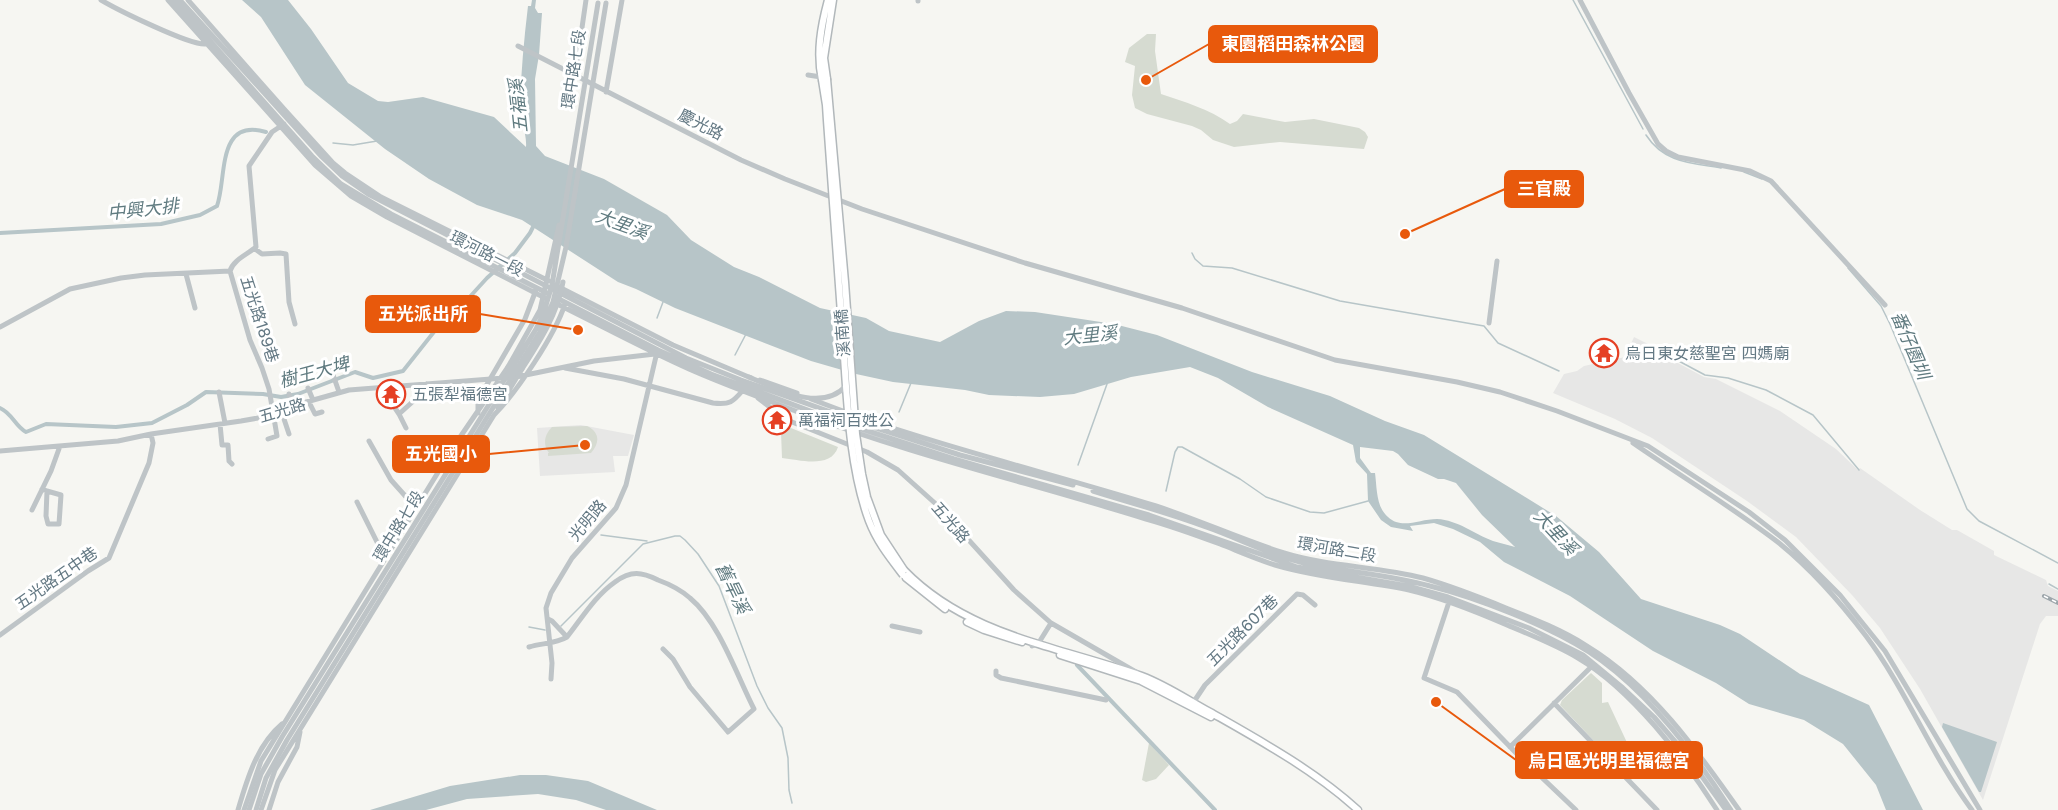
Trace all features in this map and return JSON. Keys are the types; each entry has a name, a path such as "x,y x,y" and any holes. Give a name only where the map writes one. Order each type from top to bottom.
{"main road":[{"path":"824,78 819,57 821,31 828,0"},
{"path":"824,78 825,51 833,0"},
{"name":"溪南橋","path":"824,78 846,386 856,466 863,501 874,532 885,553 903,573"},
{"name":"溪南橋","path":"824,78 845,282 856,434 862,474 867,497 881,535 903,573"},
{"name":"五光路","path":"903,573 963,615 986,626 1035,645 1142,679 1193,703 1287,757 1358,810"},
{"name":"五光路","path":"1142,679 1284,760 1316,781 1351,810"}],"street":[{"path":"101,0 118,10 181,37 206,44"},
{"name":"環河路一段","path":"168,0 206,44 286,122 360,184 538,285 659,347 749,387 863,426"},
{"name":"環河路一段","path":"174,0 286,122"},
{"name":"環河路一段","path":"180,0 286,122"},
{"name":"環河路一段","path":"188,0 286,122 315,165 351,196 387,217 538,285 659,347 749,387 767,382 863,426"},
{"path":"575,76 586,0"},
{"path":"606,92 622,0"},
{"path":"1580,0 1658,144 1678,157 1750,171 1771,181 1885,305"},
{"name":"環中路七段","path":"249,810 261,774 282,737 536,329 544,312 552,285 598,2"},
{"name":"環中路七段","path":"255,810 266,778 287,740 540,332 558,287 606,2"},
{"name":"慶光路","path":"518,46 785,180 862,209 1025,263 1182,308 1335,360 1500,392 1562,412 1624,437"},
{"path":"808,75 824,78"},
{"name":"五光路189巷","path":"268,439 277,436 270,394 250,340 230,271 236,262 255,249 249,166 272,132 286,122"},
{"path":"478,413 508,367 540,310 568,185"},
{"path":"494,415 544,335 560,297 573,222 576,188"},
{"path":"255,249 262,254 286,255 289,302 295,324"},
{"path":"1489,323 1497,261"},
{"path":"0,327 70,289 121,278 230,271"},
{"path":"186,274 195,308"},
{"name":"環中路七段","path":"244,810 261,761 454,446 478,413 478,401 525,319 538,285"},
{"name":"環中路七段","path":"261,810 275,770 494,415 504,404 523,371 547,342 566,300"},
{"path":"523,371 542,373 659,347"},
{"name":"光明路","path":"551,679 552,663 546,608 551,593 572,558 607,520 626,485 648,385 659,347"},
{"path":"563,368 648,385 722,404 735,400 749,387 762,383 816,399 832,397 846,386"},
{"path":"331,369 339,392"},
{"name":"五光路","path":"0,451 118,441 264,417 339,392 516,377"},
{"path":"399,414 419,396 427,384"},
{"path":"384,387 406,428"},
{"name":"五光路","path":"749,387 788,420 867,452 898,470 937,505 1014,590 1050,623 1142,679"},
{"path":"308,388 315,414 322,412"},
{"path":"219,392 222,445 228,445 232,464"},
{"path":"289,394 292,406"},
{"path":"281,410 289,434"},
{"name":"環河路二段","path":"863,426 956,465 1215,534 1238,543 1322,562 1422,578 1452,587 1539,622 1588,646 1596,661 1663,735 1717,810"},
{"name":"環河路二段","path":"863,426 1145,503 1297,567 1408,586 1448,597 1529,628 1596,661 1640,688 1675,725 1712,771 1739,810"},
{"name":"五光路五中巷","path":"0,635 109,558 149,463 153,443 151,434"},
{"path":"1624,437 1745,518 1781,545 1836,599 1880,654 1912,708 1944,771 1972,810"},
{"path":"1624,437 1648,446 1749,512 1785,540 1824,577 1885,651 1980,810"},
{"path":"459,440 465,447 475,447"},
{"path":"369,441 391,480 416,508"},
{"path":"32,510 44,490 60,446"},
{"path":"454,446 470,455"},
{"path":"44,490 61,495 59,524 48,524 44,490"},
{"path":"357,502 385,558"},
{"name":"環河路二段","path":"1238,543 1271,563 1302,572 1407,590 1449,602 1577,657 1596,661 1669,730"},
{"path":"529,647 550,639 561,641 616,581 635,573 646,574 668,584 696,604 726,649 754,710 728,732 690,687 673,659 663,649"},
{"name":"五光路607巷","path":"1193,703 1205,685 1297,594 1303,595 1315,605"},
{"path":"1449,602 1424,678 1457,692 1576,810"},
{"path":"548,619 566,636"},
{"path":"1035,645 1050,623"},
{"path":"892,626 920,632"},
{"path":"1510,747 1596,661"},
{"path":"996,671 996,675 1001,678 1106,700"},
{"path":"1554,703 1656,810"},
{"path":"238,810 256,757 273,731 286,721"},
{"path":"269,810 278,782 299,742 301,727"},
{"path":"1669,730 1726,810"},
{"path":"1669,730 1731,810"}],"shaded area":[{"path":"1147,34 1156,34 1155,51 1161,94 1205,110 1230,124 1237,121 1243,114 1285,122 1314,119 1359,128 1368,137 1364,149 1280,142 1234,147 1213,140 1192,126 1147,114 1135,108 1132,95 1135,66 1125,62 1129,48"},
{"path":"1634,337 1676,358 1674,361 1704,377 1716,379 1780,411 1836,449 1858,470 1860,468 1952,530 1957,530 1994,551 1994,555 2046,580 2048,586 2058,591 2058,616 2046,616 2040,624 1983,800 1920,689 1880,628 1852,595 1796,537 1747,501 1652,438 1615,419 1553,393 1564,374 1577,371 1584,366 1625,357"},
{"path":"581,425 634,435 628,456 613,456 615,472 540,476 537,428"},
{"path":"587,426 594,431 597,438 591,453 548,456 545,439 552,427"},
{"path":"786,426 838,447 834,454 822,461 782,458 781,432"},
{"path":"1591,673 1602,683 1602,703 1608,702 1631,751 1638,749 1644,767 1631,780 1560,705 1562,700"},
{"path":"1149,743 1169,765 1156,779 1146,782 1142,780"}],"water":[{"name":"大里溪","path":"242,0 288,0 348,83 378,101 388,102 423,97 494,117 526,147 520,105 522,68 528,6 531,6 532,0 536,0 535,8 538,13 542,13 535,79 536,146 545,156 604,179 667,215 691,240 734,267 820,308 866,318 889,331 940,342 979,321 1006,311 1035,312 1114,324 1157,335 1252,372 1330,396 1385,421 1424,435 1556,516 1599,552 1641,599 1720,625 1740,634 1800,674 1869,705 1923,810 1886,810 1876,785 1843,744 1804,720 1749,704 1716,683 1653,651 1570,596 1504,562 1480,542 1434,523 1410,526 1413,531 1391,527 1381,520 1368,501 1367,474 1356,462 1353,445 1268,407 1218,378 1190,367 1131,377 1074,394 1040,397 989,395 893,382 811,361 675,308 618,282 522,220 477,205 429,179 385,149 305,85 261,17","holes":["1360,447 1393,451 1408,465 1438,479 1456,483 1482,515 1515,547 1493,541 1445,520 1430,519 1411,523 1393,521 1381,508 1375,473 1371,473 1360,458"]},
{"path":"1943,723 1997,742 1981,792 1942,727"},
{"path":"520,775 546,775 588,781 657,810 606,810 576,800 538,794 467,799 426,810 370,810 450,786"}],"waterway":[{"name":"番仔園圳","path":"1573,0 1643,129"},
{"name":"中興大排","path":"0,233 161,224 200,215 217,206 226,153 231,142 239,133 250,130 266,132"},
{"name":"番仔園圳","path":"1646,135 1661,151 1679,160 1721,168"},
{"name":"中興大排","path":"333,143 353,145 377,141"},
{"name":"番仔園圳","path":"1744,172 1762,179"},
{"name":"樹王大埤","path":"0,408 26,432 46,424 116,427 152,423 187,405 206,392 281,397 298,394 355,372 373,378 403,371 441,323 515,253 534,225"},
{"path":"1192,253 1203,266 1232,268 1340,301 1484,326 1498,343 1559,371"},
{"name":"番仔園圳","path":"1848,268 1881,306 1890,324 1967,509 1979,521 2058,563"},
{"path":"657,318 663,302"},
{"path":"735,355 746,334"},
{"path":"1675,359 1705,375 1728,378 1766,390 1813,415 1859,470"},
{"path":"899,412 911,383"},
{"path":"1078,465 1107,384"},
{"path":"1166,491 1175,452 1178,447 1182,447 1240,479 1266,497 1310,512 1324,513 1368,501"},
{"path":"601,535 647,541"},
{"name":"舊旱溪","path":"561,626 643,544 680,536 698,554 719,586 757,686 768,708 782,728 788,758 789,790 792,803"},
{"path":"2049,584 2058,589"},
{"name":"舊旱溪","path":"529,627 545,630"},
{"path":"1077,665 1215,810"}],"railway":[{"path":"2044,596 2058,603"}],"place":[{"name":"東園稻田森林公園","path":"1146,80"},
{"name":"三官殿","path":"1405,234"},
{"name":"五光派出所","path":"578,330"},
{"name":"烏日東女慈聖宮 四媽廟","path":"1604,353"},
{"name":"五張犁福德宮","path":"391,394"},
{"name":"萬福祠百姓公","path":"777,420"},
{"name":"五光國小","path":"585,445"},
{"name":"烏日區光明里福德宮","path":"1436,702"}],"water label":[{"name":"五福溪","path":"518,106"}]}
